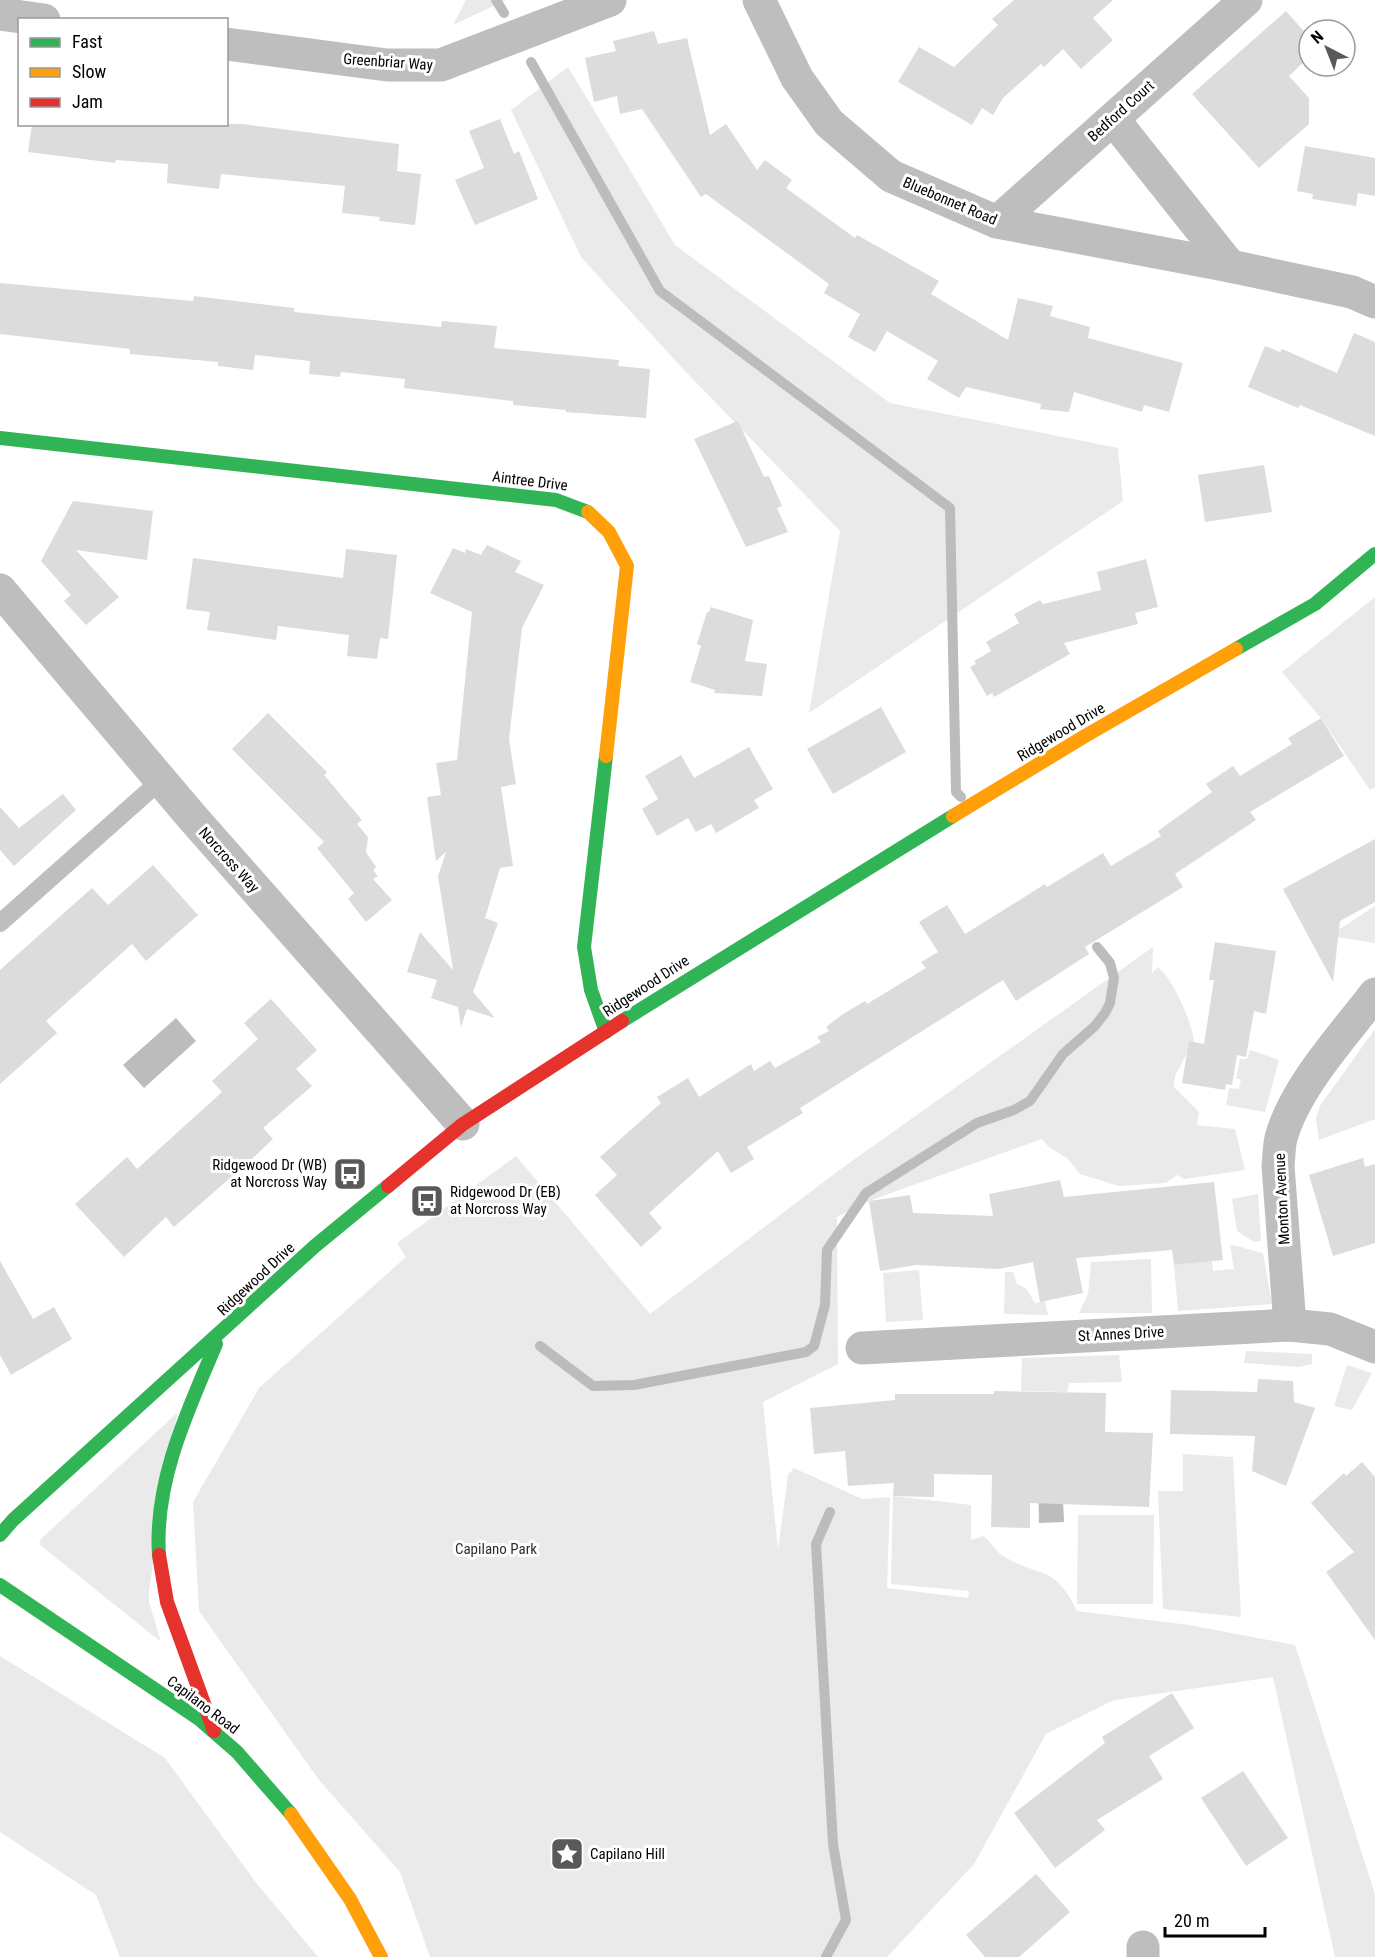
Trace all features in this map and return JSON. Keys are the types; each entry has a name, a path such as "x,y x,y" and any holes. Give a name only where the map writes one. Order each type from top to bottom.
{"main road":[{"name":"Aintree Drive","path":"0,438 556,500 588,510 607,527 620,544 627,566 584,947 585,969 596,1009 606,1032"},
{"name":"Ridgewood Drive","path":"0,1535 13,1520 220,1335 315,1246 463,1124 701,970 1085,736 1315,604 1375,554"},
{"path":"214,1731 169,1609 161,1577 158,1546 160,1513 174,1443 220,1335"},
{"name":"Capilano Road","path":"0,1585 214,1731 247,1762 289,1812 356,1908 381,1957"}],"street":[{"name":"Greenbriar Way","path":"228,44 387,65 441,65 610,0"},
{"name":"Bluebonnet Road","path":"759,0 797,78 829,123 891,176 997,222 1230,266 1352,292 1375,302"},
{"name":"Bedford Court","path":"997,222 1246,0"},
{"path":"0,14 29,18"},
{"path":"1113,119 1230,266"},
{"name":"Norcross Way","path":"0,590 160,781 463,1124"},
{"name":"Monton Avenue","path":"1290,1325 1278,1166 1280,1140 1300,1096 1332,1048 1375,994"},
{"name":"St Annes Drive","path":"862,1348 1290,1325 1330,1329 1375,1347"}],"lane":[{"path":"0,923 160,781"}],"green space":[{"path":"466,0 506,0 453,25"},
{"path":"568,67 675,245 890,403 1118,448 1123,501 809,713 840,531 683,369 581,257 511,110"},
{"path":"1375,597 1375,787 1370,790 1321,718 1282,672"},
{"path":"1375,906 1375,943 1329,936"},
{"name":"Capilano Park","path":"1153,947 1152,973 1158,967 1170,981 1185,1011 1194,1040 1175,1076 1174,1087 1199,1112 1197,1125 1235,1129 1245,1170 1184,1179 1177,1175 1166,1183 1119,1186 1080,1174 1067,1158 1049,1147 1042,1139 869,1201 837,1217 838,1364 763,1402 778,1550 788,1475 794,1468 862,1499 890,1497 887,1588 968,1598 969,1591 891,1584 893,1496 971,1505 971,1540 983,1536 1003,1556 1054,1579 1069,1596 1077,1611 1189,1625 1295,1645 1375,1894 1375,1957 1335,1957 1273,1677 1114,1700 1046,1734 974,1864 887,1957 430,1957 400,1872 319,1780 199,1611 193,1502 259,1388 406,1257 397,1243 516,1156 650,1314 838,1171"},
{"path":"1375,1029 1375,1119 1319,1140 1316,1119 1320,1106"},
{"path":"1250,1050 1279,1060 1265,1112 1226,1105 1229,1088 1239,1089 1241,1079 1236,1079 1240,1059 1247,1059"},
{"path":"1258,1194 1261,1241 1254,1242 1237,1231 1232,1199"},
{"path":"1230,1245 1263,1253 1272,1304 1178,1311 1174,1265 1212,1261 1213,1271 1234,1269"},
{"path":"1151,1259 1152,1313 1079,1313 1088,1294 1091,1262"},
{"path":"919,1270 923,1320 886,1322 883,1273"},
{"path":"1005,1272 1013,1272 1017,1284 1026,1288 1035,1303 1045,1301 1048,1315 1004,1314"},
{"path":"1246,1351 1312,1354 1312,1364 1299,1367 1244,1363"},
{"path":"1119,1355 1122,1382 1069,1383 1067,1392 1021,1391 1022,1358"},
{"path":"1347,1365 1372,1373 1352,1410 1334,1406"},
{"path":"177,1413 149,1590 149,1602 161,1642 39,1544 41,1539"},
{"path":"1183,1454 1233,1457 1241,1617 1163,1609 1158,1491 1183,1491"},
{"path":"1078,1515 1154,1515 1153,1604 1077,1604"},
{"path":"0,1656 165,1758 257,1884 318,1957 120,1957 96,1895 0,1832"}],"shaded area":[{"path":"176,1018 196,1041 144,1088 123,1065"},
{"path":"1062,1475 1064,1522 1039,1523 1038,1476"}],"building":[{"path":"1014,0 1113,0 1093,18 1113,40 1081,69 1063,49 1044,67 1041,64 1003,98 993,115 982,108 972,125 898,82 919,47 954,67 998,25 992,19"},
{"path":"1286,11 1297,23 1297,68 1289,76 1309,98 1309,124 1259,168 1192,94"},
{"path":"654,31 658,44 687,38 710,135 726,124 757,170 765,160 792,180 786,188 855,238 857,235 939,281 931,294 1008,340 1018,298 1053,306 1050,316 1090,327 1088,338 1183,363 1169,412 1144,405 1142,412 1074,392 1069,412 1040,409 1041,404 966,387 959,398 927,379 938,361 887,331 875,352 848,337 860,314 824,293 829,284 706,194 701,197 642,109 620,114 617,96 594,102 585,58 616,51 613,41"},
{"path":"500,119 514,154 519,151 538,199 475,225 455,180 484,168 469,131"},
{"path":"228,124 243,124 399,144 397,171 421,174 415,225 379,221 380,217 342,213 345,186 221,174 219,189 167,183 168,164 116,160 115,163 28,152 32,126 228,126"},
{"path":"1305,146 1375,158 1375,196 1358,193 1356,206 1312,199 1313,194 1297,191"},
{"path":"0,283 193,301 194,296 294,308 294,312 441,327 442,321 497,326 494,348 619,360 618,366 650,369 646,418 566,412 566,410 513,405 513,401 404,388 405,379 341,372 340,377 309,374 310,361 255,355 253,370 218,366 218,362 130,354 130,349 0,334"},
{"path":"1354,333 1375,342 1375,436 1300,405 1298,408 1248,387 1265,346 1280,352 1282,349 1337,373"},
{"path":"738,421 764,477 769,476 782,506 777,508 788,532 746,547 694,439"},
{"path":"1264,465 1272,512 1205,522 1198,475"},
{"path":"73,501 153,511 147,560 76,550 119,597 86,625 64,601 71,595 41,561"},
{"path":"487,545 521,561 515,572 544,585 522,628 509,739 516,784 501,787 513,866 500,868 485,918 498,923 473,992 495,1018 467,1009 461,1027 458,1007 431,998 437,980 407,972 420,932 453,970 438,876 446,852 436,861 427,797 441,795 436,763 457,760 472,612 430,593 453,548 465,553 466,549 481,555"},
{"path":"346,549 397,555 388,639 380,638 377,659 347,656 349,635 278,626 276,640 207,630 210,612 186,609 193,558 343,578"},
{"path":"1146,559 1158,607 1135,613 1138,624 1064,643 1070,654 994,697 992,693 987,696 970,667 976,664 974,661 991,651 986,642 1019,623 1014,614 1040,600 1043,604 1101,590 1097,572"},
{"path":"711,607 753,620 745,661 767,664 762,696 714,693 715,690 690,682 701,646 697,644 707,612"},
{"path":"881,707 906,752 833,794 807,749"},
{"path":"268,713 327,772 324,775 362,820 357,824 368,837 366,852 376,867 373,870 378,876 373,879 392,900 366,922 348,899 354,893 317,848 324,842 232,749"},
{"path":"1321,718 1344,756 1250,812 1256,820 1175,874 1183,887 1085,947 1089,954 1016,1001 1003,980 800,1108 803,1113 747,1147 754,1159 731,1173 718,1151 649,1213 662,1228 641,1247 595,1195 617,1175 600,1157 661,1103 657,1097 688,1078 699,1097 751,1064 754,1071 770,1061 775,1068 821,1042 817,1037 829,1031 826,1027 843,1014 865,1001 867,1004 926,968 921,962 938,952 919,922 947,905 965,934 1045,884 1047,887 1103,853 1111,866 1161,836 1158,831 1212,792 1206,784 1233,766 1240,776 1292,744 1288,738"},
{"path":"749,747 773,789 754,800 759,808 716,833 711,824 696,832 688,818 657,836 642,809 658,799 645,776 681,755 694,778"},
{"path":"63,794 76,810 14,866 0,850 0,807 19,828"},
{"path":"1375,839 1375,902 1340,921 1333,982 1283,889"},
{"path":"153,865 198,915 146,961 132,944 46,1021 57,1033 0,1084 0,970 92,888 108,905"},
{"path":"1215,942 1276,951 1266,1014 1254,1011 1246,1057 1237,1055 1232,1085 1226,1084 1225,1090 1182,1083 1189,1041 1204,1044 1214,980 1209,980"},
{"path":"271,999 317,1050 296,1069 312,1086 263,1128 273,1139 254,1157 174,1227 166,1217 124,1257 75,1204 127,1157 137,1169 222,1092 212,1081 258,1039 244,1023"},
{"path":"1363,1158 1365,1167 1375,1164 1375,1243 1333,1256 1309,1175"},
{"path":"1060,1180 1064,1197 1214,1182 1223,1260 1174,1265 1172,1250 1076,1258 1083,1293 1040,1302 1033,1262 999,1269 916,1265 880,1271 869,1201 910,1195 913,1213 993,1216 989,1194"},
{"path":"0,1261 33,1319 54,1307 72,1339 11,1375 0,1355"},
{"path":"1258,1379 1293,1381 1294,1402 1315,1408 1286,1486 1252,1471 1255,1436 1170,1434 1171,1390 1257,1392"},
{"path":"994,1391 1106,1393 1105,1432 1153,1433 1149,1507 1030,1503 1030,1528 991,1527 992,1475 934,1474 934,1497 893,1496 894,1483 848,1486 845,1451 814,1454 810,1408 895,1400 895,1394 994,1394"},
{"path":"1362,1462 1375,1477 1375,1640 1326,1572 1354,1552 1311,1503 1344,1473 1346,1476"},
{"path":"1172,1693 1194,1728 1149,1756 1163,1779 1097,1820 1105,1830 1055,1868 1014,1813 1105,1743 1102,1737"},
{"path":"1243,1771 1288,1838 1246,1866 1201,1798"},
{"path":"1036,1874 1070,1912 1019,1957 985,1957 966,1935"}],"waterway":[{"path":"496,0 504,13"},
{"path":"531,62 660,291 950,508 956,792 961,797"},
{"path":"540,1346 593,1386 634,1385 806,1352 814,1346 825,1305 827,1250 866,1193 977,1123 1014,1110 1030,1101 1063,1054 1095,1026 1105,1013 1110,1003 1114,978 1110,963 1097,947"},
{"path":"826,1957 846,1920 833,1844 816,1544 830,1512"}],"traffic: fast":[{"path":"0,438 556,500 588,512"},
{"path":"1236,649 1315,604 1375,554"},
{"path":"606,756 584,947 591,990 606,1032"},
{"path":"622,1021 953,816"},
{"path":"0,1535 13,1520 315,1246 388,1186"},
{"path":"159,1555 159,1527 167,1473 184,1420 216,1344"},
{"path":"0,1585 199,1719 237,1752 291,1814"}],"traffic: slow":[{"path":"588,512 609,532 627,566 606,756"},
{"path":"953,816 1085,736 1236,649"},
{"path":"291,1814 350,1899 381,1957"}],"traffic: jam":[{"path":"388,1186 463,1124 622,1021"},
{"path":"159,1555 167,1602 214,1731"}],"place":[{"name":"Ridgewood Dr (WB) at Norcross Way","path":"350,1174"},
{"name":"Ridgewood Dr (EB) at Norcross Way","path":"427,1201"},
{"name":"Capilano Hill","path":"567,1854"}]}
